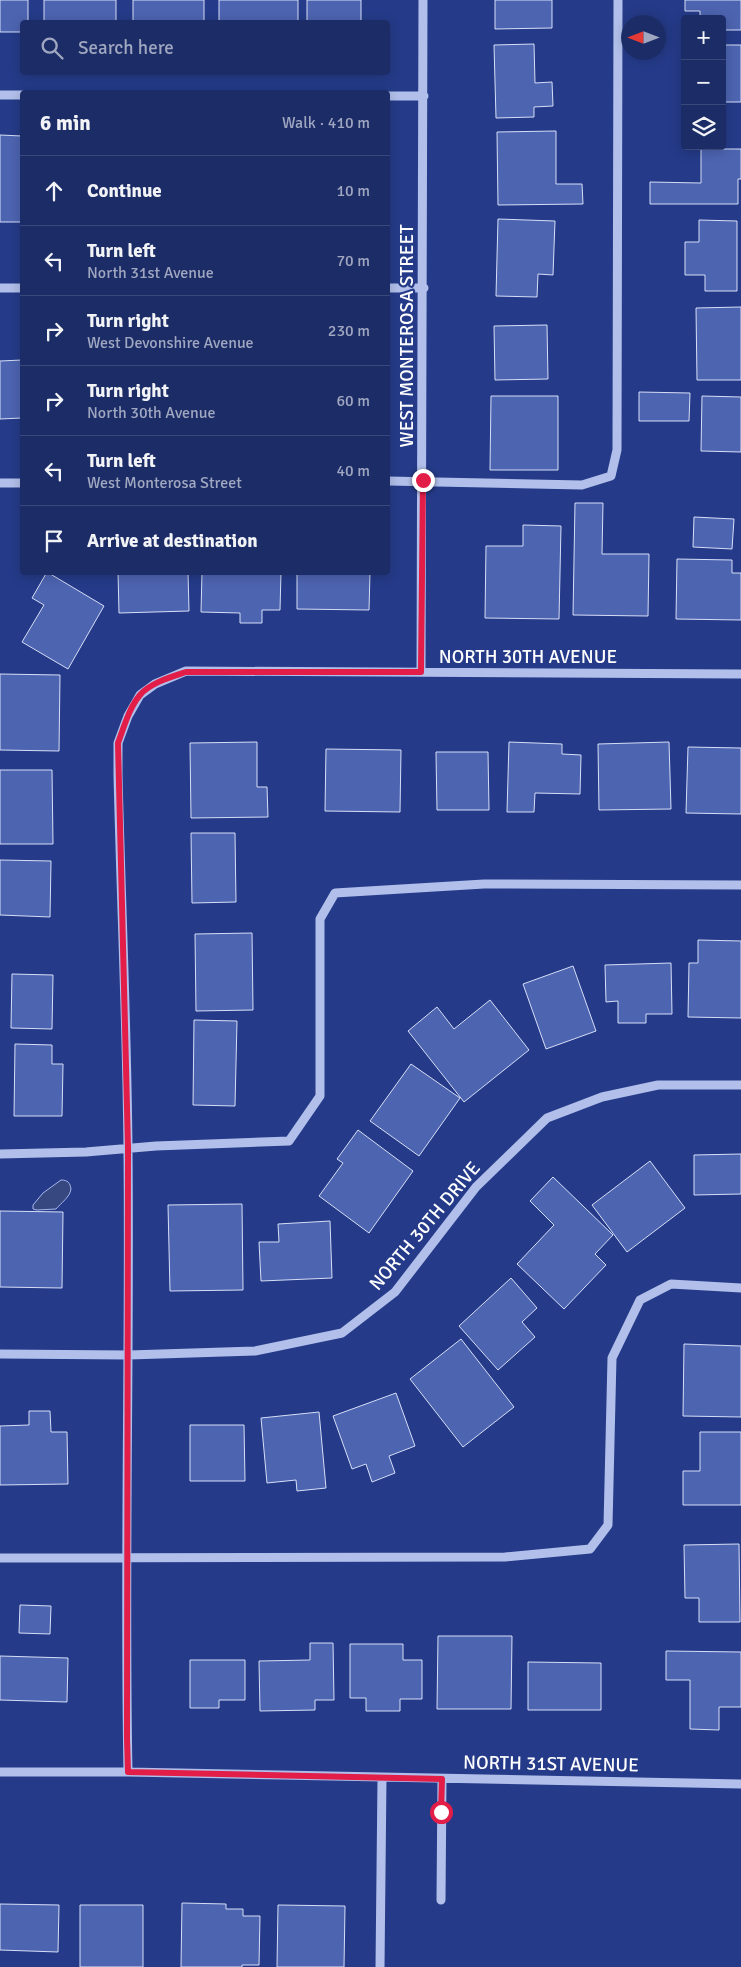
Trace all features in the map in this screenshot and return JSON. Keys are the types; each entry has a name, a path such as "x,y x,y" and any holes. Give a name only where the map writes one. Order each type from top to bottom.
{"street":[{"name":"WEST MONTEROSA STREET","path":"421,672 424,288 423,0"},
{"path":"390,481 423,480 582,485 611,476 617,450 618,0"},
{"path":"0,95 20,95"},
{"path":"390,96 424,96"},
{"path":"0,288 20,288"},
{"path":"390,288 424,288"},
{"path":"0,483 20,483"},
{"name":"NORTH 30TH AVENUE","path":"128,1148 118,743 128,716 140,695 155,684 186,672 741,674"},
{"path":"0,1154 86,1152 128,1148 289,1141 320,1096 320,919 335,893 484,884 741,885"},
{"name":"NORTH 30TH DRIVE","path":"0,1354 129,1355 255,1351 342,1333 395,1292 476,1187 547,1118 602,1097 658,1085 741,1085"},
{"path":"128,1148 129,1355 126,1559 128,1772"},
{"path":"0,1558 505,1558 590,1550 608,1525 612,1358 640,1300 670,1284 741,1288"},
{"name":"NORTH 31ST AVENUE","path":"0,1772 128,1772 741,1784"},
{"path":"380,1967 382,1778"},
{"path":"440,1900 442,1779"}],"water":[{"path":"61,1180 68,1182 71,1189 65,1200 56,1209 33,1209 33,1205 43,1193"}],"building":[{"path":"0,0 28,0 28,20 20,20 20,32 0,32"},
{"path":"44,0 116,0 116,20 44,20"},
{"path":"133,0 204,0 204,20 133,20"},
{"path":"219,0 298,0 298,20 219,20"},
{"path":"307,0 361,0 361,20 307,20"},
{"path":"495,0 552,0 552,28 495,29"},
{"path":"685,0 741,0 741,30 726,30 726,15 700,15 700,11 685,11"},
{"path":"534,44 535,83 552,82 553,106 534,107 534,117 496,118 494,45"},
{"path":"726,45 741,45 741,102 726,102"},
{"path":"556,131 556,184 582,184 583,204 498,205 497,132"},
{"path":"0,135 20,136 20,222 0,222"},
{"path":"741,149 741,179 738,179 738,204 650,204 650,182 701,183 701,150"},
{"path":"498,219 555,221 553,275 538,274 537,297 496,296"},
{"path":"699,220 737,221 737,291 705,291 705,275 685,275 685,242 699,242"},
{"path":"741,307 741,380 697,380 696,308"},
{"path":"547,325 548,379 495,380 494,326"},
{"path":"20,360 20,418 0,419 0,361"},
{"path":"639,392 690,393 689,421 639,421"},
{"path":"491,396 558,396 558,470 490,470"},
{"path":"702,396 741,397 741,452 701,451"},
{"path":"575,503 603,503 602,554 649,554 648,616 573,615"},
{"path":"694,517 734,519 732,549 693,547"},
{"path":"523,525 561,526 559,619 485,618 486,546 523,546"},
{"path":"677,559 732,560 732,573 741,573 741,620 676,619"},
{"path":"45,575 52,575 104,606 68,669 22,642 44,605 32,598"},
{"path":"118,575 188,575 189,611 119,613"},
{"path":"202,575 281,575 280,610 262,610 262,623 240,623 240,613 201,612"},
{"path":"297,575 370,575 369,610 297,609"},
{"path":"0,674 60,675 59,751 0,750"},
{"path":"257,742 257,787 267,787 268,817 191,818 190,743"},
{"path":"509,742 562,744 562,754 581,755 580,794 535,793 534,812 507,812"},
{"path":"669,742 671,809 599,810 598,744"},
{"path":"688,747 741,748 741,814 686,813"},
{"path":"326,749 401,750 400,812 325,811"},
{"path":"436,752 488,752 489,810 437,810"},
{"path":"0,770 52,770 53,844 0,844"},
{"path":"191,833 235,833 236,902 192,903"},
{"path":"0,860 51,861 50,917 0,915"},
{"path":"252,933 253,1010 196,1011 195,934"},
{"path":"698,940 741,941 741,1018 688,1017 689,963 698,963"},
{"path":"671,963 672,1014 646,1014 646,1023 618,1023 618,1001 606,1002 605,965"},
{"path":"573,966 596,1031 546,1049 523,984"},
{"path":"12,974 53,975 52,1029 11,1028"},
{"path":"490,1000 529,1050 464,1102 408,1031 437,1007 454,1029"},
{"path":"194,1020 237,1021 235,1106 193,1105"},
{"path":"15,1044 52,1045 52,1064 63,1064 62,1116 14,1116"},
{"path":"411,1064 460,1098 419,1156 370,1121"},
{"path":"358,1130 413,1171 369,1233 319,1196 343,1163 337,1159"},
{"path":"741,1154 741,1194 694,1195 694,1155"},
{"path":"650,1161 685,1208 627,1252 592,1205"},
{"path":"553,1177 613,1235 595,1254 606,1265 564,1309 517,1264 554,1225 530,1201"},
{"path":"242,1204 243,1290 170,1291 168,1205"},
{"path":"0,1211 63,1212 62,1288 0,1287"},
{"path":"330,1221 332,1278 261,1281 259,1242 279,1242 278,1224"},
{"path":"511,1278 537,1308 522,1322 535,1337 498,1370 459,1326"},
{"path":"461,1339 514,1407 463,1447 410,1379"},
{"path":"684,1344 741,1346 741,1417 683,1416"},
{"path":"396,1393 415,1446 389,1456 395,1473 372,1482 366,1464 352,1469 333,1416"},
{"path":"29,1411 50,1411 51,1432 67,1432 68,1484 0,1485 0,1426 29,1425"},
{"path":"319,1412 326,1488 297,1491 296,1480 267,1483 261,1418"},
{"path":"190,1425 244,1425 245,1481 190,1481"},
{"path":"700,1432 741,1432 741,1505 683,1505 683,1471 700,1471"},
{"path":"739,1544 740,1622 699,1622 699,1598 685,1598 684,1545"},
{"path":"20,1605 51,1606 50,1634 19,1633"},
{"path":"438,1636 512,1636 511,1709 437,1709"},
{"path":"310,1643 333,1643 334,1700 315,1700 315,1710 260,1711 259,1661 310,1660"},
{"path":"350,1644 403,1644 403,1660 422,1660 422,1699 400,1699 400,1711 366,1711 366,1698 350,1698"},
{"path":"666,1651 741,1652 741,1707 719,1707 719,1730 690,1729 690,1680 666,1680"},
{"path":"0,1656 68,1658 67,1702 0,1700"},
{"path":"190,1660 245,1660 245,1700 219,1700 219,1708 190,1708"},
{"path":"528,1662 601,1663 601,1710 528,1710"},
{"path":"182,1903 226,1904 226,1909 243,1909 243,1916 260,1916 259,1965 242,1965 242,1967 181,1967"},
{"path":"0,1904 59,1905 58,1952 0,1950"},
{"path":"80,1905 143,1905 143,1967 80,1967"},
{"path":"278,1905 345,1906 344,1967 277,1967"}],"route":[{"path":"423,480 421,672 186,672 155,684 140,695 128,716 118,743 128,1148 127,1738 128,1772 442,1779 441,1812"}]}
